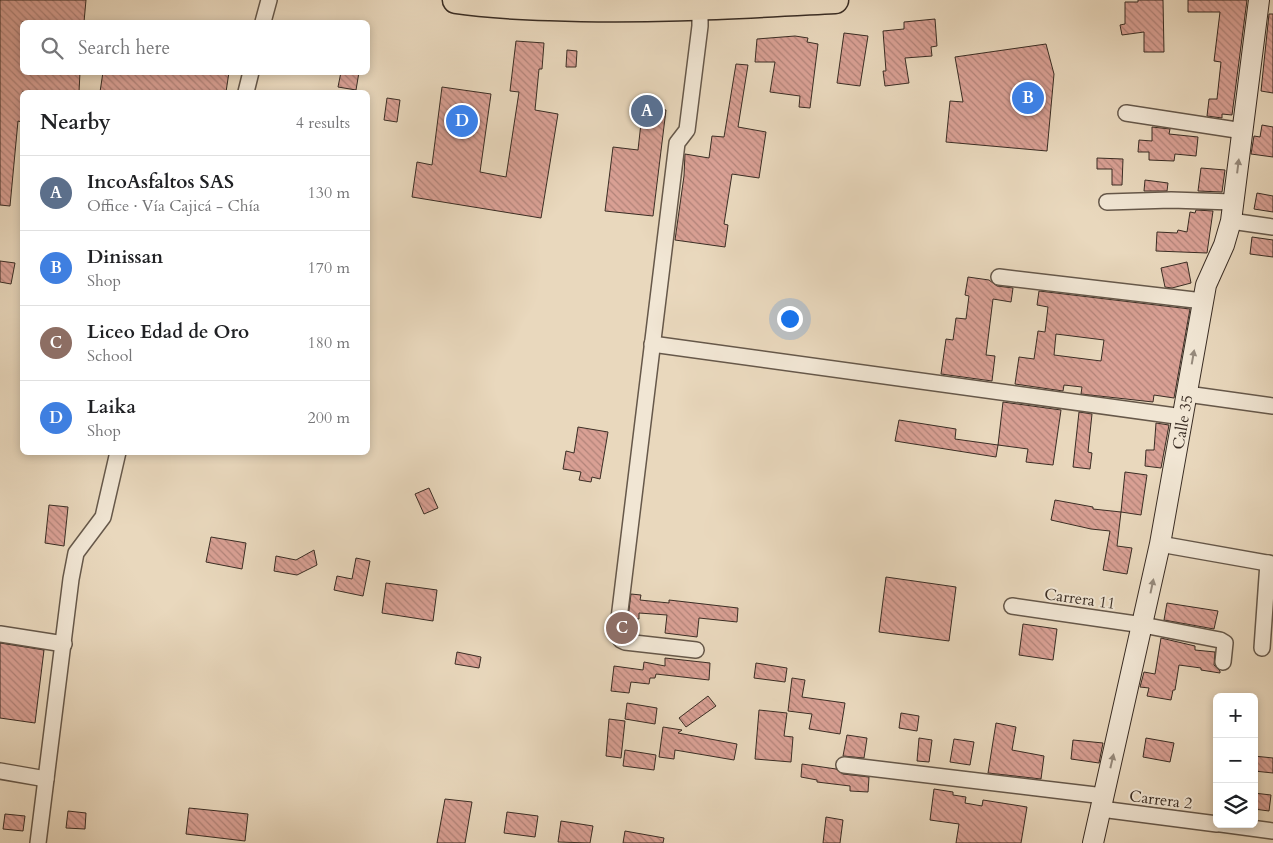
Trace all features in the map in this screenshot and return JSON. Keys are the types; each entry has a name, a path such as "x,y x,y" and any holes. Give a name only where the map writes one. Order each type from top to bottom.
{"highway":[{"path":"456,0 478,3 602,9 700,8 835,0"}],"street":[{"path":"264,20 269,0"},
{"name":"Calle 35","path":"1093,843 1160,544 1206,285 1224,245 1232,212 1259,0"},
{"path":"696,650 625,642 617,635 677,143 687,130 700,8"},
{"path":"246,90 250,75"},
{"path":"1126,113 1242,131"},
{"path":"1107,202 1172,200 1232,212 1273,227"},
{"path":"999,277 1203,301"},
{"path":"652,344 1183,417"},
{"path":"1187,394 1273,406"},
{"path":"38,843 71,579 76,553 103,518 117,455"},
{"path":"1160,544 1270,564 1262,648"},
{"name":"Carrera 11","path":"1012,606 1143,625 1223,641 1225,644 1223,662"},
{"path":"0,634 64,644"},
{"name":"Carrera 2","path":"844,765 1103,803 1213,823"},
{"path":"0,771 46,778"},
{"path":"1251,828 1273,831"}],"building":[{"path":"0,0 86,0 84,20 20,20 20,75 80,75 79,90 20,90 20,122 18,121 10,206 0,205"},
{"path":"1138,0 1163,0 1164,52 1144,52 1144,32 1122,35 1120,25 1125,24 1125,2 1138,2"},
{"path":"1188,0 1247,0 1232,115 1222,114 1222,118 1207,116 1209,99 1217,99 1221,62 1214,61 1220,12 1188,12"},
{"path":"1269,14 1273,14 1273,93 1261,91"},
{"path":"935,19 937,46 931,47 932,56 905,58 909,83 885,86 883,71 886,71 883,31 904,29 904,22"},
{"path":"844,33 868,36 860,86 837,83"},
{"path":"795,36 808,38 807,42 818,44 810,108 799,107 800,96 770,92 775,62 755,62 757,39"},
{"path":"516,41 544,43 535,110 558,114 541,218 412,197 417,162 432,165 442,87 491,94 480,172 506,177 519,92 510,91"},
{"path":"1046,44 1054,74 1047,151 946,142 950,101 963,102 955,57"},
{"path":"567,50 577,51 576,67 566,67"},
{"path":"736,64 748,65 738,127 766,132 759,178 732,174 724,224 728,225 725,247 675,240 684,176 685,154 709,158 712,136 724,137"},
{"path":"103,75 229,75 226,90 100,90"},
{"path":"340,75 358,75 356,90 338,87"},
{"path":"387,98 400,100 397,122 384,120"},
{"path":"643,105 666,110 653,216 605,211 613,147 638,150"},
{"path":"1262,125 1273,127 1273,157 1251,154 1254,136 1260,137"},
{"path":"1152,127 1170,129 1169,134 1198,137 1196,156 1175,154 1174,161 1149,160 1149,152 1138,152 1139,140 1152,141"},
{"path":"1097,158 1123,159 1122,185 1112,185 1112,169 1097,169"},
{"path":"1201,168 1225,170 1222,192 1198,191"},
{"path":"1145,180 1168,183 1167,191 1144,191"},
{"path":"1257,193 1273,196 1273,212 1254,209"},
{"path":"1196,210 1213,211 1207,253 1156,251 1157,232 1177,233 1178,230 1187,232 1190,212 1195,213"},
{"path":"1252,237 1273,240 1273,257 1250,254"},
{"path":"0,261 15,263 11,284 0,282"},
{"path":"1187,262 1191,283 1172,288 1165,287 1161,268"},
{"path":"968,277 989,280 997,286 1013,288 1011,302 993,299 986,355 995,356 992,381 941,374 946,339 953,340 956,318 966,319 969,296 965,295"},
{"path":"1039,291 1190,309 1174,398 1154,395 1153,402 1081,394 1082,387 1064,385 1063,391 1015,384 1019,357 1034,359 1038,331 1045,332 1048,307 1037,305","holes":["1056,334 1104,340 1101,361 1054,355"]},
{"path":"1003,402 1061,410 1053,465 1026,462 1028,449 998,445"},
{"path":"1079,412 1092,414 1088,452 1092,453 1090,469 1073,467"},
{"path":"899,420 956,429 955,439 998,445 996,457 895,441"},
{"path":"1156,423 1169,425 1161,468 1145,466 1146,450 1154,450"},
{"path":"578,427 608,432 600,479 592,477 591,482 579,480 581,472 563,469 566,451 574,453"},
{"path":"1125,472 1147,475 1141,515 1121,512"},
{"path":"429,488 438,508 424,514 415,494"},
{"path":"1055,500 1093,507 1093,509 1121,512 1117,546 1132,548 1127,574 1103,570 1110,531 1091,529 1051,520"},
{"path":"49,505 68,507 64,546 45,543"},
{"path":"211,537 246,543 242,569 206,562"},
{"path":"314,550 317,565 297,575 274,571 276,556 296,560"},
{"path":"356,558 370,561 363,596 334,590 337,576 352,579"},
{"path":"886,577 956,587 949,641 879,632"},
{"path":"386,583 437,590 433,621 382,613"},
{"path":"631,594 641,595 640,600 669,603 669,600 738,608 737,622 699,618 697,637 665,633 667,615 639,613 639,619 628,618"},
{"path":"1167,603 1218,611 1214,629 1164,620"},
{"path":"1023,624 1057,629 1053,660 1019,655"},
{"path":"1161,638 1195,646 1195,650 1215,652 1214,665 1220,673 1179,665 1175,690 1173,690 1171,700 1147,696 1149,688 1140,687 1144,672 1155,674"},
{"path":"0,643 44,650 35,723 0,718"},
{"path":"457,652 481,657 479,668 455,664"},
{"path":"665,658 710,663 709,680 656,674 655,678 650,678 649,684 631,682 629,693 611,691 614,666 643,670 644,662 665,666"},
{"path":"756,663 787,668 785,682 754,678"},
{"path":"792,678 805,680 802,697 845,703 840,734 809,729 812,714 788,711"},
{"path":"708,696 716,706 686,727 679,718"},
{"path":"627,703 657,708 655,724 625,719"},
{"path":"759,710 787,713 784,736 793,737 791,762 755,759"},
{"path":"901,713 919,716 917,731 899,728"},
{"path":"609,719 625,721 621,758 606,756"},
{"path":"996,723 1016,727 1012,750 1044,756 1041,779 988,773"},
{"path":"663,727 682,730 678,733 737,744 734,760 675,750 674,759 659,757"},
{"path":"847,735 867,738 864,758 843,756"},
{"path":"919,738 932,740 929,762 917,761"},
{"path":"1146,738 1174,743 1170,762 1143,757"},
{"path":"954,739 974,742 970,765 950,762"},
{"path":"1073,740 1103,743 1099,763 1071,759"},
{"path":"625,750 656,755 654,770 623,766"},
{"path":"1258,756 1273,758 1273,773 1258,771"},
{"path":"802,764 836,769 843,774 869,777 868,792 850,791 850,786 817,782 817,780 801,777"},
{"path":"934,789 953,792 953,795 966,797 965,803 982,806 983,800 1027,807 1021,843 956,843 959,824 930,820"},
{"path":"1258,793 1271,795 1269,811 1258,810"},
{"path":"445,799 472,802 465,843 437,843"},
{"path":"189,808 248,814 245,841 186,834"},
{"path":"68,811 86,813 85,829 66,828"},
{"path":"507,812 538,816 535,837 504,833"},
{"path":"5,814 25,816 23,831 3,829"},
{"path":"826,817 843,820 840,843 823,843"},
{"path":"561,821 593,826 590,843 558,842"},
{"path":"625,831 664,838 663,843 623,843"}],"place":[{"name":"Dinissan","path":"1028,98"},
{"name":"IncoAsfaltos SAS","path":"647,111"},
{"name":"Laika","path":"462,121"},
{"name":"Liceo Edad de Oro","path":"622,628"}]}
